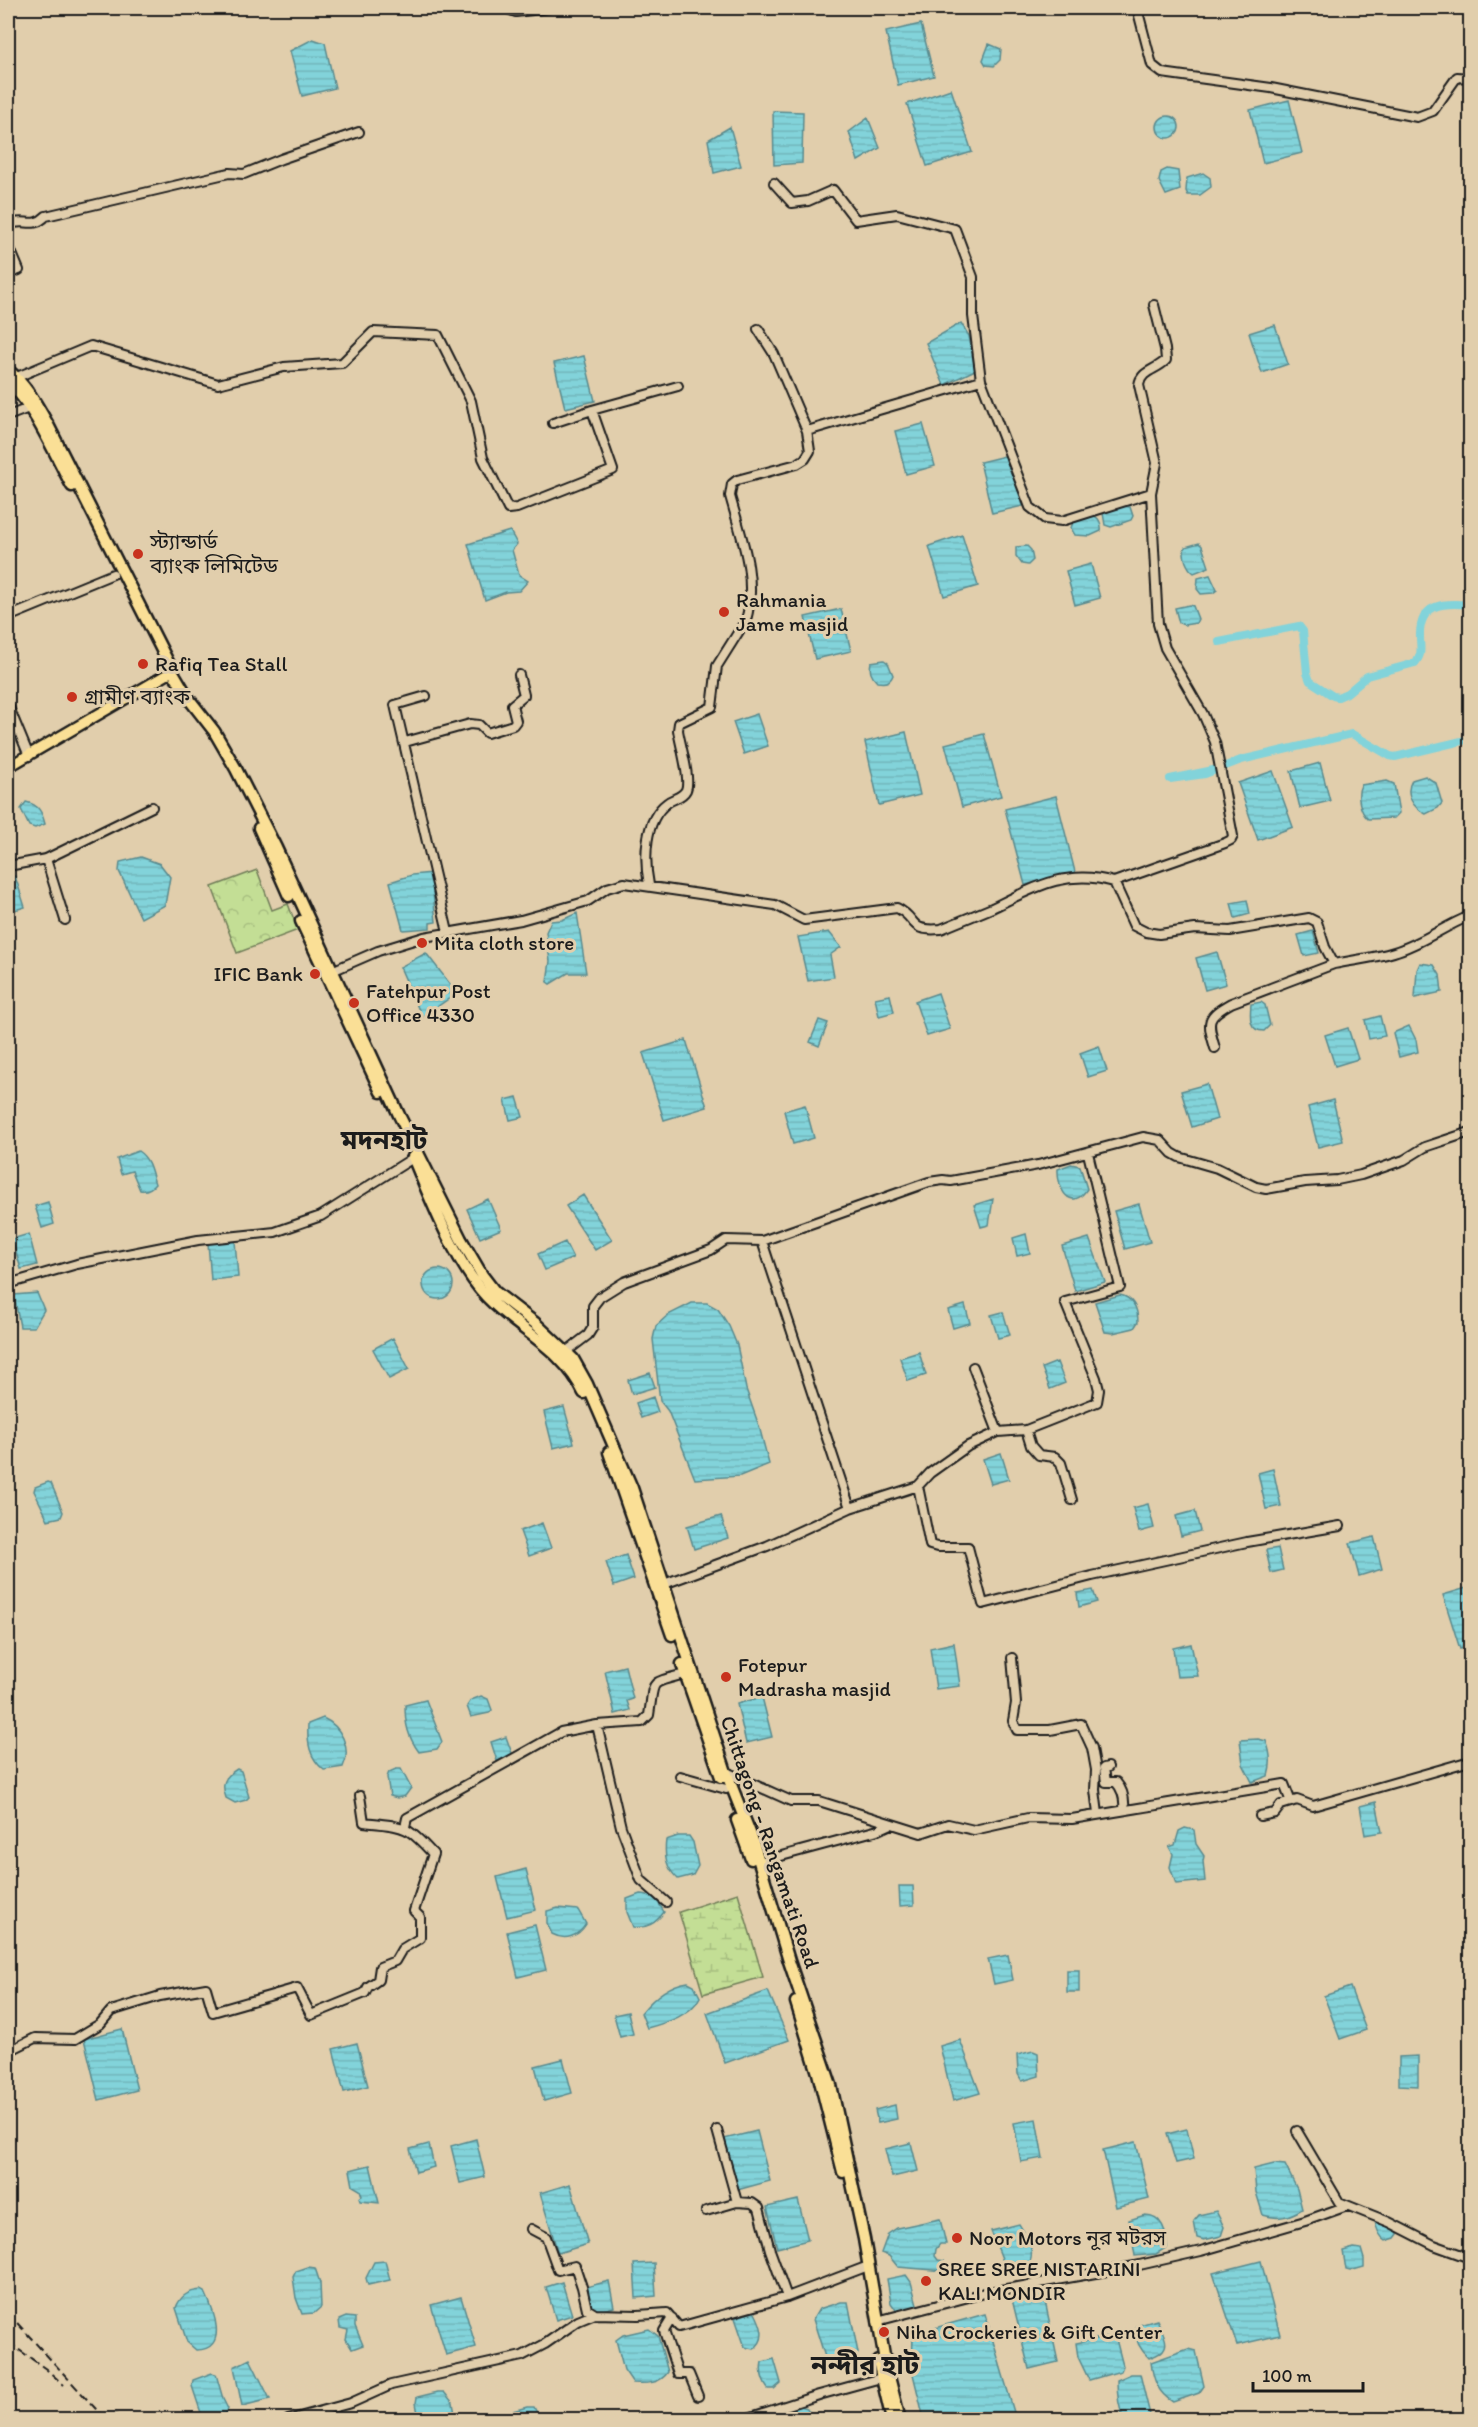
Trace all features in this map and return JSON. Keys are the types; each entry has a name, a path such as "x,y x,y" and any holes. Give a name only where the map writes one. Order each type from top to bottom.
{"highway":[{"name":"Chittagong - Rangamati Road","path":"11,376 15,388 29,408 80,499 166,675 234,774 330,984 451,1239 468,1270 486,1296 554,1352 580,1385 605,1442 643,1546 715,1763 749,1853 818,2073 857,2229 881,2378 892,2420"},
{"name":"Chittagong - Rangamati Road","path":"11,376 31,395 63,452 173,672 236,769 276,848 440,1199 482,1275 495,1292 567,1351 587,1384 632,1488 726,1772 759,1862 789,1961 831,2085 864,2239 885,2361 900,2420"}],"main road":[{"path":"8,767 166,675"}],"street":[{"path":"505,8 516,12 549,8"},
{"path":"1137,8 1152,65 1162,74 1271,88 1417,117 1433,111 1457,77 1470,78"},
{"path":"8,225 18,220 31,224 46,216 229,173 244,174 359,132"},
{"path":"774,183 792,203 808,201 833,190 856,220 897,214 955,229 973,277 973,316 981,380 1030,507 1045,519 1062,521 1151,493"},
{"path":"8,244 19,270 8,274"},
{"path":"332,971 378,951 448,932 521,920 588,901 607,888 624,883 775,905 804,920 897,908 905,911 916,927 927,930 940,929 1044,883 1084,876 1094,876 1114,882 1232,840 1215,742 1203,714 1166,648 1158,624 1151,493 1157,463 1139,385 1140,378 1162,364 1166,356 1154,305"},
{"path":"649,885 649,827 655,813 669,801 681,796 687,789 678,730 679,723 712,706 717,666 746,620 749,611 750,569 729,489 737,480 797,464 810,452 807,431 774,354 758,329"},
{"path":"11,376 92,346 218,384 284,367 342,363 373,332 438,335 471,401 483,458 508,509 517,508 614,470 592,410"},
{"path":"807,431 981,380"},
{"path":"553,423 678,386"},
{"path":"8,416 29,408"},
{"path":"8,617 113,574"},
{"path":"405,742 470,724 479,725 487,733 513,725 516,720 512,705 524,695 519,675"},
{"path":"426,696 395,705 448,932"},
{"path":"8,705 29,756"},
{"path":"8,866 46,859 152,807"},
{"path":"46,859 65,920"},
{"path":"1114,882 1134,926 1146,932 1159,934 1195,929 1230,931 1309,918 1317,922 1325,947 1334,964"},
{"path":"1215,1048 1209,1020 1216,1012 1231,1003 1334,964 1394,952 1429,938 1449,924 1470,915"},
{"path":"567,1351 588,1335 593,1327 593,1306 611,1289 624,1282 711,1250 726,1240 762,1241 929,1182 951,1181 1038,1165 1143,1137 1152,1137 1160,1140 1179,1157 1217,1168 1257,1188 1266,1189 1361,1175 1404,1160 1425,1147 1470,1132"},
{"path":"664,1584 767,1546 850,1508 918,1486 930,1473 968,1446 998,1432 1026,1430 1097,1402 1099,1390 1096,1378 1065,1302 1120,1287 1088,1153"},
{"path":"8,1284 78,1264 198,1240 275,1232 321,1216 413,1158"},
{"path":"762,1241 850,1508"},
{"path":"973,1367 998,1432"},
{"path":"1026,1430 1031,1446 1040,1455 1055,1457 1061,1463 1072,1500"},
{"path":"918,1486 930,1545 968,1547 983,1604 1092,1576 1247,1542 1340,1526"},
{"path":"1011,1658 1016,1703 1013,1721 1017,1730 1050,1730 1081,1724 1092,1748 1096,1770 1095,1790 1098,1814"},
{"path":"405,1827 407,1818 561,1732 597,1725 642,1722 649,1715 653,1684 685,1674"},
{"path":"597,1725 621,1827 641,1880 666,1902"},
{"path":"1260,1816 1275,1813 1281,1805 1297,1800 1313,1806 1470,1761"},
{"path":"1108,1767 1104,1768 1106,1782 1116,1782 1120,1786 1125,1801 1124,1809"},
{"path":"726,1772 791,1801 819,1801 921,1833 948,1824 974,1830 1028,1818 1072,1819 1284,1784 1291,1802"},
{"path":"680,1776 726,1789"},
{"path":"8,2049 11,2050 35,2038 75,2039 100,2024 111,2011 160,1996 206,1988 213,2012 297,1989 311,2015 365,1993 368,1987 378,1980 380,1967 394,1961 402,1949 420,1938 420,1917 414,1911 433,1854 414,1833 405,1827 364,1822 360,1796"},
{"path":"759,1862 878,1830 891,1824"},
{"path":"717,2130 737,2202"},
{"path":"1297,2132 1339,2202 1389,2222 1434,2245 1470,2258"},
{"path":"706,2211 737,2202 752,2203 759,2208 770,2250 787,2297"},
{"path":"877,2321 984,2293 1135,2266 1201,2251 1305,2221 1347,2206"},
{"path":"531,2229 546,2237 558,2270 574,2266 587,2309 595,2314"},
{"path":"288,2420 351,2403 391,2385 522,2356 545,2344 578,2321 595,2314 667,2313 679,2327 787,2297 863,2268"},
{"path":"672,2318 664,2331 678,2374 689,2374 698,2396"},
{"path":"742,2420 881,2378"},
{"path":"101,2420 115,2420"}],"green space":[{"path":"257,870 272,910 288,904 298,930 237,953 212,887"},
{"path":"738,1893 763,1977 703,1994 679,1912"}],"water":[{"path":"921,24 934,76 898,85 886,32"},
{"path":"313,39 325,43 335,88 302,96 290,51"},
{"path":"989,44 1001,49 1000,60 994,66 986,65 983,60"},
{"path":"951,89 972,152 927,166 907,104"},
{"path":"1289,100 1302,153 1263,163 1250,110"},
{"path":"773,111 803,112 802,163 774,165"},
{"path":"1168,116 1176,119 1179,127 1176,135 1168,138 1160,135 1157,127 1160,119"},
{"path":"868,118 880,148 858,161 849,132"},
{"path":"730,127 741,166 714,173 708,140"},
{"path":"1167,169 1178,171 1180,190 1166,195 1159,181 1161,172"},
{"path":"1203,173 1210,178 1211,187 1200,195 1188,195 1187,178"},
{"path":"961,323 969,336 975,370 944,385 926,343"},
{"path":"1275,325 1288,364 1262,373 1249,333"},
{"path":"584,356 595,401 565,408 554,363"},
{"path":"923,424 935,466 906,474 895,431"},
{"path":"1009,455 1023,506 992,513 980,462"},
{"path":"1124,506 1130,507 1133,516 1131,520 1111,527 1105,525 1103,513"},
{"path":"1091,515 1099,521 1101,531 1090,536 1075,535 1071,528 1073,522"},
{"path":"510,531 517,544 512,550 519,575 528,581 519,591 506,592 485,600 468,544"},
{"path":"962,535 978,586 944,596 929,546"},
{"path":"1199,543 1209,567 1194,573 1186,562 1184,550 1185,547"},
{"path":"1027,546 1031,550 1033,560 1028,565 1022,564 1016,556 1016,547"},
{"path":"1091,564 1100,598 1075,605 1066,571"},
{"path":"1210,575 1217,590 1213,593 1201,594 1197,589 1198,578"},
{"path":"1193,606 1198,619 1196,623 1184,625 1179,623 1175,608"},
{"path":"841,609 851,651 815,659 805,617"},
{"path":"884,660 888,663 893,675 887,682 877,682 871,673 871,662"},
{"path":"757,714 768,746 744,754 733,722"},
{"path":"906,732 920,795 879,805 865,742"},
{"path":"984,734 1001,796 962,807 945,744"},
{"path":"1320,763 1330,801 1300,808 1291,771"},
{"path":"1273,771 1293,827 1258,840 1238,783"},
{"path":"1425,776 1436,783 1442,803 1438,808 1426,814 1417,808 1409,795 1412,780"},
{"path":"1387,781 1394,784 1399,813 1394,818 1368,819 1360,803 1361,785"},
{"path":"1056,796 1075,872 1025,885 1005,809"},
{"path":"26,802 39,810 45,824 35,828 29,826 21,809"},
{"path":"141,857 160,864 170,877 165,905 141,918 119,871 120,862"},
{"path":"431,873 436,922 430,923 430,928 403,930 390,882 412,875"},
{"path":"15,876 25,907 8,912 8,878"},
{"path":"1247,900 1250,914 1235,918 1231,903"},
{"path":"577,913 586,973 568,973 550,984 547,982 550,961 546,932 551,921 562,920"},
{"path":"1313,931 1319,953 1304,956 1298,935"},
{"path":"829,932 841,947 830,955 834,977 808,981 798,937"},
{"path":"1217,952 1226,984 1205,990 1196,958"},
{"path":"426,953 457,993 422,1017 400,967"},
{"path":"1420,963 1434,965 1440,975 1442,992 1415,998 1417,970"},
{"path":"938,993 950,1029 927,1036 915,1001"},
{"path":"890,995 894,1012 879,1016 875,998"},
{"path":"1261,1002 1265,1005 1270,1025 1264,1031 1255,1028 1250,1018 1251,1004"},
{"path":"1380,1016 1385,1036 1369,1039 1365,1020"},
{"path":"819,1020 828,1023 819,1046 810,1042"},
{"path":"1409,1026 1416,1040 1418,1052 1399,1057 1393,1033"},
{"path":"1348,1028 1358,1059 1335,1066 1325,1035"},
{"path":"686,1040 707,1107 664,1120 643,1053"},
{"path":"1099,1046 1107,1071 1088,1077 1080,1053"},
{"path":"1207,1084 1217,1119 1192,1127 1181,1091"},
{"path":"517,1097 523,1117 510,1120 505,1100"},
{"path":"1333,1100 1343,1141 1318,1147 1308,1107"},
{"path":"805,1105 814,1138 793,1144 784,1111"},
{"path":"138,1151 148,1162 155,1184 146,1190 140,1190 132,1171 121,1174 117,1159"},
{"path":"1071,1164 1080,1166 1087,1189 1076,1199 1066,1195 1058,1177 1058,1169"},
{"path":"583,1195 612,1240 595,1250 566,1206"},
{"path":"488,1199 501,1229 480,1238 467,1209"},
{"path":"993,1199 989,1225 981,1227 974,1205"},
{"path":"48,1202 54,1224 42,1228 35,1206"},
{"path":"1139,1204 1150,1242 1125,1249 1114,1211"},
{"path":"29,1234 37,1265 21,1269 12,1239"},
{"path":"1026,1234 1030,1253 1017,1256 1013,1238"},
{"path":"1089,1238 1105,1282 1075,1291 1062,1246"},
{"path":"235,1241 238,1277 211,1280 208,1243"},
{"path":"565,1242 573,1258 545,1270 538,1254"},
{"path":"438,1269 449,1273 453,1284 449,1295 438,1299 427,1295 423,1284 427,1273"},
{"path":"37,1293 44,1310 34,1327 20,1327 14,1295"},
{"path":"1120,1295 1125,1296 1134,1305 1138,1322 1134,1328 1113,1333 1105,1332 1095,1302"},
{"path":"692,1303 707,1303 718,1309 737,1345 746,1389 769,1464 740,1476 695,1479 668,1411 660,1401 653,1339 656,1326 668,1315"},
{"path":"965,1305 970,1323 953,1328 948,1310"},
{"path":"1003,1312 1010,1335 998,1338 991,1315"},
{"path":"393,1338 409,1369 389,1379 373,1349"},
{"path":"919,1352 926,1375 908,1381 900,1358"},
{"path":"1057,1362 1065,1383 1050,1389 1042,1368"},
{"path":"650,1373 655,1387 632,1394 628,1380"},
{"path":"653,1397 658,1412 641,1418 636,1403"},
{"path":"564,1407 574,1443 553,1448 544,1412"},
{"path":"1001,1453 1009,1479 991,1484 983,1459"},
{"path":"1273,1469 1281,1506 1266,1509 1258,1473"},
{"path":"51,1483 63,1512 61,1517 48,1520 34,1491 35,1487"},
{"path":"1148,1504 1154,1528 1139,1532 1133,1508"},
{"path":"1195,1511 1200,1531 1181,1536 1176,1516"},
{"path":"721,1516 728,1538 694,1549 687,1526"},
{"path":"542,1523 551,1548 529,1556 520,1531"},
{"path":"1374,1537 1382,1569 1359,1576 1350,1543"},
{"path":"1278,1548 1283,1570 1271,1573 1266,1550"},
{"path":"626,1555 634,1579 614,1586 606,1562"},
{"path":"1470,1587 1470,1646 1460,1649 1443,1595"},
{"path":"1093,1590 1097,1602 1079,1607 1077,1593"},
{"path":"954,1643 960,1686 936,1689 930,1648"},
{"path":"1191,1644 1198,1676 1177,1677 1173,1648"},
{"path":"625,1666 633,1699 627,1701 630,1710 615,1714 605,1671"},
{"path":"481,1696 488,1699 492,1710 489,1713 471,1717 467,1706 471,1700"},
{"path":"762,1697 772,1737 746,1743 737,1704"},
{"path":"426,1700 442,1742 437,1749 419,1752 408,1730 405,1705"},
{"path":"323,1718 335,1726 343,1738 346,1752 343,1767 324,1770 312,1755 308,1724"},
{"path":"506,1737 513,1756 497,1761 491,1742"},
{"path":"1240,1740 1266,1741 1270,1754 1270,1767 1268,1776 1252,1782 1243,1764"},
{"path":"237,1769 241,1771 249,1797 235,1803 226,1798 224,1785 226,1778"},
{"path":"401,1769 411,1788 405,1796 397,1798 390,1796 387,1777 389,1772"},
{"path":"1376,1802 1382,1832 1365,1835 1360,1806"},
{"path":"1185,1828 1194,1830 1196,1844 1204,1856 1205,1881 1176,1884 1170,1867 1173,1854 1169,1847 1175,1845 1179,1831"},
{"path":"678,1836 689,1836 693,1842 698,1866 693,1875 678,1879 668,1866 665,1851 666,1840"},
{"path":"526,1869 536,1910 507,1917 497,1877"},
{"path":"899,1886 913,1886 914,1905 900,1906"},
{"path":"640,1894 655,1899 664,1912 651,1924 633,1927 627,1912 627,1899"},
{"path":"558,1908 578,1910 586,1924 571,1937 552,1934 547,1923 547,1911"},
{"path":"535,1925 546,1970 518,1977 507,1932"},
{"path":"1008,1955 1013,1980 994,1984 988,1959"},
{"path":"1067,1970 1079,1970 1079,1992 1067,1992"},
{"path":"688,1982 694,1985 700,1997 691,2009 662,2024 647,2028 641,2013 646,2007 668,1989"},
{"path":"1350,1987 1366,2030 1340,2039 1324,1996"},
{"path":"768,1991 789,2040 725,2063 707,2013"},
{"path":"628,2012 633,2034 620,2037 614,2015"},
{"path":"122,2029 137,2090 99,2100 84,2039"},
{"path":"960,2040 980,2093 953,2101 940,2046"},
{"path":"357,2043 368,2086 344,2092 333,2049"},
{"path":"1033,2051 1038,2053 1039,2076 1022,2081 1018,2074 1017,2055"},
{"path":"1418,2056 1418,2086 1399,2085 1399,2057"},
{"path":"563,2059 572,2093 544,2101 535,2066"},
{"path":"895,2105 897,2119 878,2123 875,2110"},
{"path":"1036,2119 1043,2158 1021,2162 1014,2123"},
{"path":"1187,2129 1194,2159 1176,2163 1167,2134"},
{"path":"757,2131 770,2181 737,2190 724,2139"},
{"path":"476,2139 485,2177 460,2183 451,2146"},
{"path":"1136,2142 1149,2199 1116,2207 1103,2150"},
{"path":"911,2143 918,2171 892,2177 885,2149"},
{"path":"429,2144 434,2167 416,2172 410,2149"},
{"path":"1274,2164 1285,2165 1297,2189 1302,2209 1283,2217 1263,2215 1256,2192 1254,2169"},
{"path":"370,2165 379,2203 360,2201 359,2198 362,2196 360,2190 353,2186 350,2170"},
{"path":"570,2184 588,2244 558,2253 540,2193"},
{"path":"798,2200 808,2240 777,2248 767,2207"},
{"path":"1216,2211 1224,2227 1221,2236 1204,2240 1197,2238 1194,2221 1199,2215"},
{"path":"1145,2215 1160,2221 1166,2236 1167,2247 1156,2254 1135,2256 1129,2220"},
{"path":"940,2219 946,2244 940,2244 935,2256 938,2260 944,2261 945,2271 898,2267 889,2256 881,2253 888,2234 897,2228"},
{"path":"1375,2219 1397,2229 1398,2234 1395,2238 1386,2241 1377,2228"},
{"path":"1019,2224 1029,2242 1031,2257 1030,2262 1013,2268 1005,2266 991,2231"},
{"path":"1361,2249 1364,2267 1346,2270 1343,2251"},
{"path":"385,2261 390,2280 368,2285 366,2278 374,2262"},
{"path":"1261,2261 1280,2335 1237,2345 1213,2273"},
{"path":"654,2263 656,2296 636,2298 634,2264"},
{"path":"308,2267 315,2268 320,2283 321,2307 314,2313 302,2314 296,2298 293,2277 296,2271"},
{"path":"906,2275 911,2282 918,2308 898,2313 891,2303 887,2279"},
{"path":"609,2281 614,2307 603,2310 592,2309 586,2287"},
{"path":"562,2282 572,2315 556,2320 546,2287"},
{"path":"201,2290 205,2292 212,2308 216,2336 213,2343 206,2348 196,2350 187,2342 176,2308 185,2295"},
{"path":"1043,2292 1058,2362 1029,2369 1012,2299"},
{"path":"461,2297 476,2347 446,2355 431,2305"},
{"path":"848,2302 858,2353 854,2363 836,2368 825,2357 813,2319 819,2309"},
{"path":"754,2311 761,2326 762,2336 758,2345 753,2349 745,2347 735,2318"},
{"path":"985,2314 1016,2419 924,2419 912,2370 913,2334"},
{"path":"346,2317 355,2318 355,2326 363,2345 352,2349 346,2339 348,2330 340,2328 339,2320"},
{"path":"1157,2320 1166,2343 1162,2351 1149,2358 1138,2344 1136,2326"},
{"path":"649,2329 658,2336 668,2372 657,2381 633,2383 624,2370 616,2340 623,2335"},
{"path":"1111,2336 1116,2339 1123,2366 1121,2371 1089,2380 1078,2357 1076,2343"},
{"path":"1188,2349 1196,2351 1204,2386 1199,2393 1173,2402 1157,2385 1151,2362"},
{"path":"250,2359 270,2399 242,2406 234,2367"},
{"path":"774,2359 781,2383 774,2389 768,2389 762,2376 762,2362"},
{"path":"212,2373 216,2374 228,2409 224,2418 203,2419 192,2386 193,2380"},
{"path":"1131,2374 1140,2374 1151,2419 1124,2419 1120,2410 1117,2380"},
{"path":"444,2392 453,2403 456,2419 419,2419 417,2397"},
{"path":"801,2406 807,2408 813,2419 781,2419 784,2411"},
{"path":"534,2407 540,2419 509,2419 513,2411"}],"waterway":[{"path":"1219,642 1299,626 1303,631 1307,673 1310,681 1338,697 1347,693 1367,676 1415,663 1421,648 1421,626 1429,611 1442,605 1470,605"},
{"path":"1223,768 1170,779 1205,774 1241,760 1352,734 1395,757 1470,739"}],"railway":[{"path":"8,2313 106,2420"},
{"path":"8,2342 64,2385"}],"place":[{"name":"স্ট্যান্ডার্ড ব্যাংক লিমিটেড","path":"138,554"},
{"name":"Rahmania Jame masjid","path":"724,612"},
{"name":"Rafiq Tea Stall","path":"143,664"},
{"name":"গ্রামীণ ব্যাংক","path":"72,697"},
{"name":"Mita cloth store","path":"422,943"},
{"name":"IFIC Bank","path":"315,974"},
{"name":"Fatehpur Post Office 4330","path":"354,1003"},
{"name":"Fotepur Madrasha masjid","path":"726,1677"},
{"name":"Noor Motors নূর মটরস","path":"957,2238"},
{"name":"SREE SREE NISTARINI KALI MONDIR","path":"926,2281"},
{"name":"Niha Crockeries & Gift Center","path":"884,2332"}],"district":[{"name":"মদনহাট","path":"384,1140"},
{"name":"নন্দীর হাট","path":"865,2365"}]}
